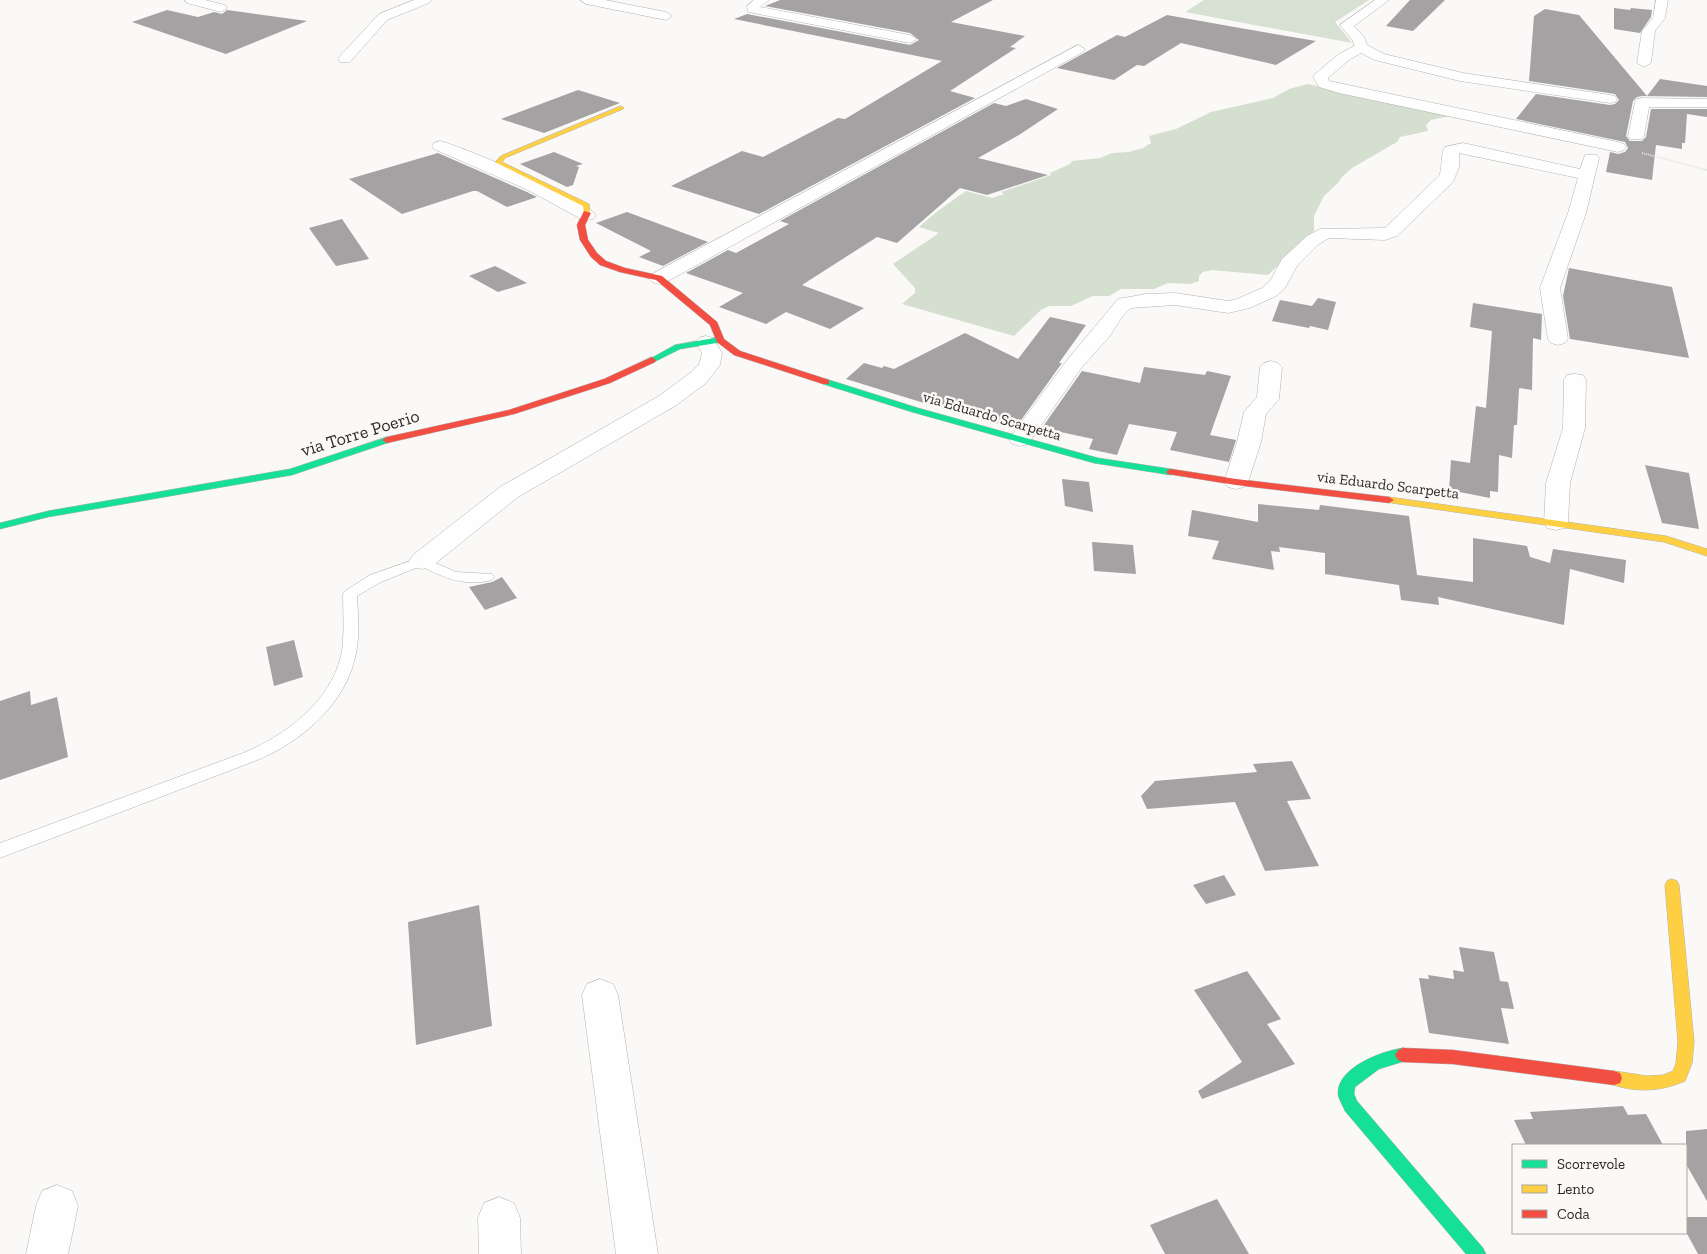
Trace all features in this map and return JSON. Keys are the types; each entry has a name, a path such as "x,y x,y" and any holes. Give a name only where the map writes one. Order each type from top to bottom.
{"street":[{"path":"191,0 221,8"},
{"path":"345,59 383,17 426,0"},
{"path":"586,0 666,16"},
{"path":"763,0 753,6 752,9 910,39"},
{"path":"1383,0 1346,25 1359,40 1361,47 1380,57 1460,77 1610,99"},
{"path":"1644,63 1649,31 1659,18 1662,0"},
{"path":"1361,47 1344,56 1320,77 1324,84 1393,101 1618,147"},
{"path":"659,278 1078,49"},
{"path":"1636,136 1642,102 1707,103"},
{"path":"587,215 587,205 498,162 535,143 621,108"},
{"path":"1558,339 1550,288 1577,213 1587,175 1593,150 1588,141"},
{"path":"440,146 527,182 552,194 587,215"},
{"path":"1020,439 1075,363 1102,333 1114,314 1125,303 1175,299 1228,307 1242,304 1269,292 1278,284 1289,263 1313,240 1326,233 1342,232 1373,236 1391,232 1447,178 1451,167 1451,150 1455,148 1463,148 1587,175"},
{"name":"via Eduardo Scarpetta","path":"587,215 581,225 584,240 594,255 603,262 622,270 659,278 714,324 713,341 737,353 915,410 1097,461 1236,482 1426,504 1666,539 1707,552"},
{"path":"422,561 509,492 627,425 698,378 709,365 713,341"},
{"name":"via Torre Poerio","path":"0,526 48,514 292,472 393,438 511,412 577,392 607,381 664,352 713,341"},
{"path":"1236,482 1249,442 1255,412 1268,399 1271,367"},
{"path":"1556,523 1558,483 1574,428 1575,380"},
{"path":"1477,1254 1351,1106 1346,1094 1348,1083 1380,1060 1392,1056 1407,1055 1451,1056 1494,1061 1653,1084 1666,1082 1679,1076 1684,1062 1686,1042 1672,885"},
{"path":"600,995 637,1254"},
{"path":"47,1254 57,1206"}],"lane":[{"path":"0,851 72,821 156,793 274,746 298,729 330,695 343,672 350,649 350,594 356,588 422,561 446,574 461,579 487,577"}],"path":[{"path":"1618,147 1707,170"}],"shaded area":[{"path":"1204,0 1369,0 1335,22 1352,43 1185,12"}],"green space":[{"path":"1308,84 1450,116 1431,120 1426,125 1428,131 1400,137 1397,142 1352,168 1324,196 1314,216 1314,231 1268,275 1212,270 1203,272 1199,276 1199,281 1191,284 1168,283 1154,289 1121,289 1109,296 1093,296 1071,306 1049,306 1041,310 1014,336 902,304 915,293 915,288 893,264 939,233 919,227 966,191 992,198 1004,194 1001,192 1051,175 1050,173 1070,164 1072,161 1100,158 1112,153 1129,152 1143,148 1151,143 1149,136 1176,129 1211,112 1273,98 1289,89"}],"building":[{"path":"780,0 993,0 951,22 1025,36 1010,47 1016,48 950,91 975,98 759,214 671,186 742,151 763,157 838,118 845,119 942,61 734,19 747,14 910,45 919,40 910,33 765,6"},
{"path":"1410,0 1445,0 1413,31 1386,26"},
{"path":"1614,8 1652,10 1651,17 1640,33 1614,29"},
{"path":"1545,9 1579,15 1647,96 1660,79 1707,86 1707,97 1642,96 1637,97 1633,101 1626,136 1630,141 1642,141 1646,137 1651,109 1707,109 1707,117 1687,114 1685,143 1682,143 1682,149 1656,145 1652,180 1606,172 1610,152 1618,154 1625,152 1628,148 1625,142 1516,119 1536,94 1610,105 1615,104 1619,100 1615,94 1529,81 1534,16"},
{"path":"167,10 198,17 214,12 222,14 227,10 307,21 226,54 132,22"},
{"path":"1167,15 1316,41 1276,65 1181,43 1144,66 1137,65 1114,80 1057,68 1117,35 1125,37"},
{"path":"578,90 620,103 544,133 501,119"},
{"path":"1026,99 1058,109 1019,135 978,158 1048,175 987,195 960,188 897,243 877,237 802,285 864,308 830,329 786,312 766,324 719,307 743,293 686,273 728,250 736,253 789,224 780,221 994,103 1006,106"},
{"path":"554,152 583,164 576,166 579,167 573,185 567,187 520,164"},
{"path":"438,153 537,197 507,207 477,191 473,191 402,214 349,179"},
{"path":"627,212 708,242 663,266 639,257 651,251 596,223"},
{"path":"342,219 369,259 336,266 309,228"},
{"path":"495,266 527,283 498,292 469,276"},
{"path":"1569,268 1672,287 1689,358 1570,339 1563,296"},
{"path":"1318,298 1336,302 1328,330 1272,321 1280,300 1312,306"},
{"path":"1473,303 1542,314 1541,340 1533,338 1532,390 1519,389 1517,425 1514,425 1512,458 1499,455 1498,492 1490,491 1490,498 1449,490 1451,460 1470,463 1476,406 1486,408 1492,331 1470,327"},
{"path":"1050,317 1086,325 1059,363 1062,363 1019,423 1016,422 1011,427 846,379 864,363 894,369 965,333 1018,359"},
{"path":"1144,367 1205,375 1207,371 1231,376 1210,435 1236,440 1229,462 1170,450 1177,432 1129,424 1117,455 1089,449 1093,439 1042,428 1082,371 1140,383"},
{"path":"1645,465 1689,473 1699,529 1662,523"},
{"path":"1062,479 1089,482 1093,512 1065,506"},
{"path":"1258,504 1319,510 1320,505 1409,516 1417,575 1473,582 1473,538 1527,546 1530,557 1550,563 1553,549 1626,560 1624,583 1570,569 1564,625 1438,597 1439,605 1401,600 1399,585 1325,574 1325,553 1279,547 1280,552 1271,551 1274,570 1212,559 1219,541 1188,536 1192,510 1258,522"},
{"path":"1092,542 1133,545 1136,574 1094,571"},
{"path":"502,577 517,598 485,610 469,587 492,582"},
{"path":"294,640 303,677 274,686 266,647"},
{"path":"30,691 31,705 57,697 68,757 0,780 0,701"},
{"path":"1292,761 1311,799 1287,801 1319,866 1265,871 1235,802 1147,809 1141,796 1155,781 1257,772 1253,764"},
{"path":"1224,875 1236,895 1206,904 1193,885"},
{"path":"479,905 492,1026 416,1045 408,922"},
{"path":"1459,947 1494,952 1500,981 1508,982 1514,1009 1501,1008 1509,1044 1429,1033 1419,978 1429,979 1428,975 1454,979 1453,970 1464,972"},
{"path":"1247,971 1281,1019 1267,1024 1295,1064 1202,1099 1198,1091 1242,1062 1194,990"},
{"path":"1623,1106 1628,1115 1646,1114 1662,1144 1526,1144 1514,1120 1533,1119 1530,1112"},
{"path":"1707,1129 1707,1201 1687,1166 1686,1131"},
{"path":"1217,1199 1249,1254 1165,1254 1150,1225"},
{"path":"1687,1217 1707,1217 1707,1254 1698,1254 1687,1234"}],"traffic: fast":[{"path":"652,360 678,347 720,340"},
{"path":"826,382 915,410 1097,461 1171,472"},
{"path":"0,526 48,514 292,472 387,440"},
{"path":"1403,1055 1387,1058 1367,1068 1348,1083 1346,1094 1351,1106 1477,1254"}],"traffic: slow":[{"path":"587,213 587,205 498,162 503,157 621,108"},
{"path":"1389,500 1666,539 1707,553"},
{"path":"1614,1078 1647,1083 1663,1082 1679,1076 1684,1063 1686,1042 1672,885"}],"traffic: jam":[{"path":"587,213 581,225 584,240 594,255 603,263 623,270 659,278 714,324 720,340 737,353 826,382"},
{"path":"387,440 511,412 607,381 652,360"},
{"path":"1171,472 1236,482 1389,500"},
{"path":"1403,1055 1453,1057 1614,1078"}]}
